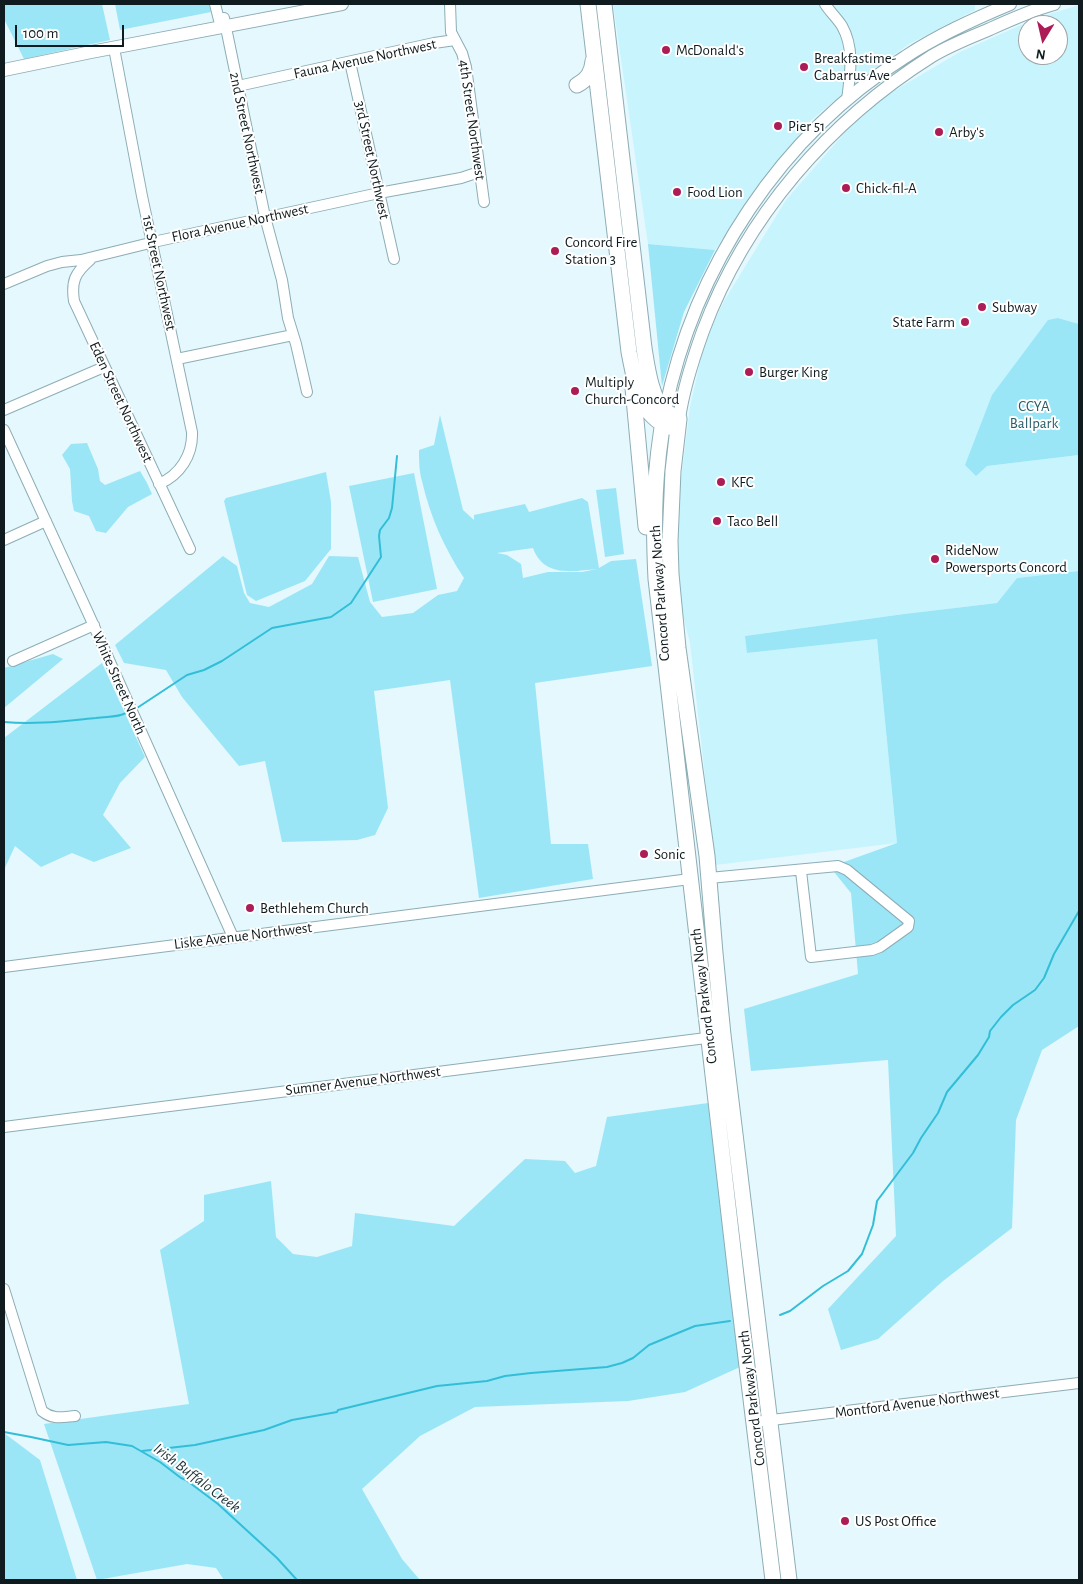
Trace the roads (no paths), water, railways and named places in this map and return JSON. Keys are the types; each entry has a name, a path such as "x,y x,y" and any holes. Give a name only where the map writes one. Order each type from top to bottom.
{"highway":[{"path":"588,4 600,101 623,237 648,371 664,418"},
{"path":"604,4 623,237 629,352 648,553 656,578"},
{"path":"629,352 637,391 652,417 664,418 679,425"},
{"name":"Concord Parkway North","path":"664,418 657,458 654,497 654,537 656,578 668,691 690,879 716,1036 762,1421 789,1580"},
{"name":"Concord Parkway North","path":"679,425 673,471 670,541 678,648 709,878 714,953 716,1036"},
{"path":"668,691 684,689"},
{"path":"676,763 687,802 698,862 702,875 709,878"},
{"path":"690,879 698,885 706,938 714,953"},
{"name":"Concord Parkway North","path":"762,1421 773,1580"}],"main road":[{"path":"4,63 89,44 300,7 342,4"},
{"path":"679,425 695,355 719,293 744,246 774,199 812,154 847,119 933,56 1014,18 1054,4"},
{"path":"664,418 684,343 703,293 718,261 742,219 768,182 807,138 847,100 904,57 947,32 1004,5 1014,18"},
{"path":"4,70 114,48 223,21"}],"street":[{"name":"2nd Street Northwest","path":"215,4 223,21 265,217 282,280 288,318 307,392"},
{"path":"300,7 319,4"},
{"name":"Fauna Avenue Northwest","path":"238,86 434,43 456,40 451,28 450,4"},
{"path":"826,4 838,18 847,37 851,64 847,100"},
{"name":"4th Street Northwest","path":"456,40 466,67 484,202"},
{"name":"1st Street Northwest","path":"114,48 152,242 190,415 193,442 184,463 177,472 168,480 159,484"},
{"name":"3rd Street Northwest","path":"350,62 394,259"},
{"path":"850,76 857,85 862,87"},
{"name":"Flora Avenue Northwest","path":"4,284 47,266 62,262 79,264 93,257 152,242 379,193 461,178 479,172"},
{"name":"Eden Street Northwest","path":"79,264 72,290 74,301 190,549"},
{"path":"177,359 293,335"},
{"path":"4,410 104,367"},
{"name":"White Street North","path":"4,430 94,625 233,937"},
{"path":"4,540 46,521"},
{"path":"12,661 94,625"},
{"path":"709,878 801,871 838,866 847,870 909,921 908,927 880,947 872,950 811,957 801,871"},
{"name":"Liske Avenue Northwest","path":"4,967 690,879"},
{"name":"Sumner Avenue Northwest","path":"4,1127 716,1036"},
{"path":"4,1289 42,1411 49,1416 57,1418 76,1416"},
{"name":"Montford Avenue Northwest","path":"762,1421 1079,1383"}],"waterway":[{"path":"137,708 187,675 204,670 222,661 272,628 331,617 351,603 381,557 379,536 380,530 389,518 392,508 397,456"},
{"path":"4,722 50,722 115,716 126,713"},
{"path":"780,1315 790,1311 823,1286 848,1271 862,1254 873,1225 877,1201 913,1153 938,1113 947,1092 978,1055 989,1037 990,1031 1013,1005 1035,990 1044,978 1054,954 1079,911"},
{"path":"142,1451 195,1445 264,1430 292,1420 337,1412 338,1410 437,1386 487,1381 505,1376 531,1373 607,1367 633,1358 649,1345 695,1326 730,1321"},
{"name":"Irish Buffalo Creek","path":"4,1432 68,1445 106,1442 132,1446 160,1462 218,1504 277,1558 297,1580"}],"place":[{"name":"McDonald's","path":"666,50"},
{"name":"Breakfastime- Cabarrus Ave","path":"804,67"},
{"name":"Pier 51","path":"778,126"},
{"name":"Arby's","path":"939,132"},
{"name":"Chick-fil-A","path":"846,188"},
{"name":"Food Lion","path":"677,192"},
{"name":"Concord Fire Station 3","path":"555,251"},
{"name":"Subway","path":"982,307"},
{"name":"State Farm","path":"965,322"},
{"name":"Burger King","path":"749,372"},
{"name":"Multiply Church-Concord","path":"575,391"},
{"name":"KFC","path":"721,482"},
{"name":"Taco Bell","path":"717,521"},
{"name":"RideNow Powersports Concord","path":"935,559"},
{"name":"Sonic","path":"644,854"},
{"name":"Bethlehem Church","path":"250,908"},
{"name":"US Post Office","path":"845,1521"}],"park label":[{"name":"CCYA Ballpark","path":"1034,414"}]}
